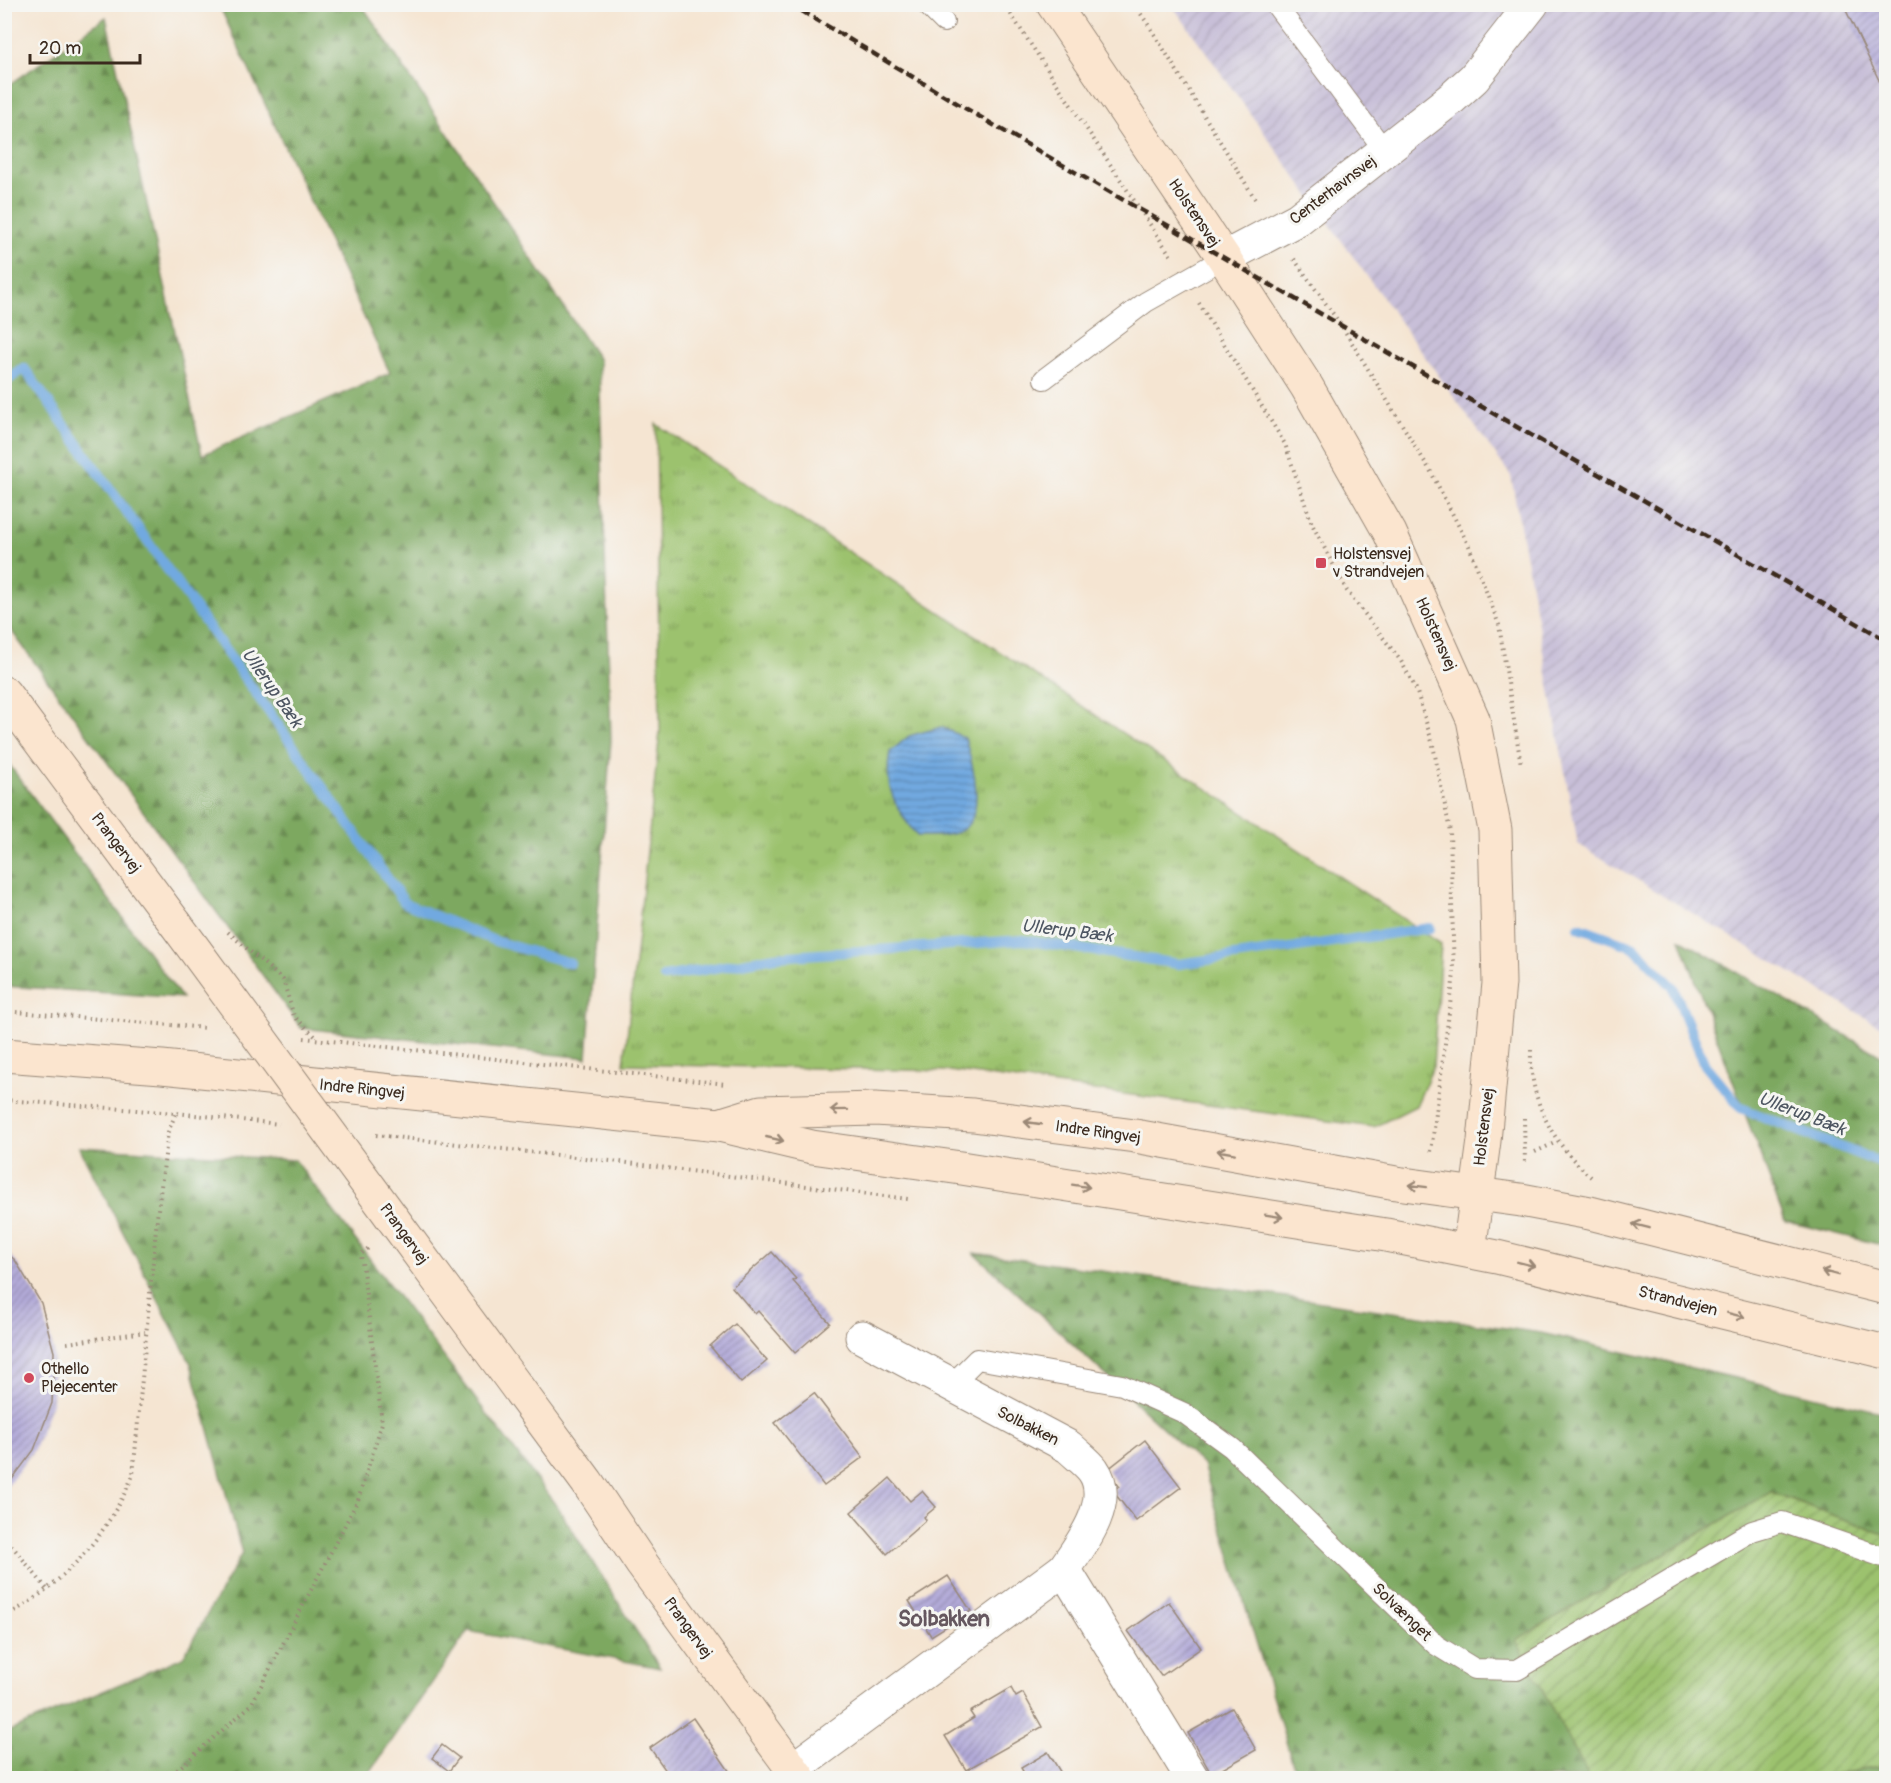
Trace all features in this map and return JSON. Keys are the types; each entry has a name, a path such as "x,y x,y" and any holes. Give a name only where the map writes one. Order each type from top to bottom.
{"street":[{"name":"Holstensvej","path":"1053,4 1224,258 1307,387 1390,533 1473,719 1495,830 1499,984 1484,1141 1468,1251"},
{"name":"Centerhavnsvej","path":"1224,258 1298,219 1474,78 1532,4"},
{"name":"Prangervej","path":"4,693 473,1331 587,1482 642,1564 795,1774"},
{"name":"Indre Ringvej","path":"4,1055 162,1067 718,1125 812,1147 1348,1228 1468,1251"},
{"name":"Indre Ringvej","path":"718,1125 761,1112 875,1109 973,1115 1135,1136 1396,1183 1476,1194"},
{"path":"1476,1194 1590,1213 1887,1288"},
{"name":"Strandvejen","path":"1468,1251 1887,1352"},
{"name":"Solbakken","path":"795,1774 1064,1569 1089,1534 1101,1497 1095,1472 1069,1447 862,1338"},
{"path":"1064,1569 1192,1779"}],"lane":[{"path":"926,4 944,22"},
{"path":"1275,4 1385,151"},
{"name":"Centerhavnsvej","path":"1044,379 1146,302 1224,258"},
{"name":"Solvænget","path":"950,1386 977,1359 1122,1385 1184,1413 1232,1448 1436,1645 1475,1669 1517,1670 1752,1531 1782,1522 1887,1558"}],"path":[{"path":"1004,4 1076,109"},
{"path":"1134,4 1217,137"},
{"path":"1267,413 1285,444 1311,524 1347,591 1401,662 1416,689 1433,746 1450,831 1454,974 1431,1155"},
{"path":"225,928 283,980 294,1016 318,1040"},
{"path":"4,1011 217,1029"},
{"path":"296,1037 682,1081 738,1084"},
{"path":"1531,1062 1541,1115 1557,1142 1593,1179"},
{"path":"4,1100 176,1113 290,1125"},
{"path":"4,1617 47,1589 79,1562 122,1501 133,1475 145,1332 168,1132 176,1113"},
{"path":"371,1134 620,1162 915,1200"},
{"path":"1535,1152 1557,1142"},
{"path":"168,1779 251,1705 358,1500 382,1423 362,1254 395,1222"},
{"path":"67,1343 145,1332"},
{"path":"4,1536 47,1589"}],"shaded area":[{"path":"1172,5 1886,5 1886,1030 1578,844 1511,476"}],"green space":[{"path":"219,5 362,5 599,360 611,740 587,1058 301,1028 5,622 5,88 106,17 202,455 390,373"},
{"path":"656,424 1441,944 1433,1067 1416,1106 1374,1127 949,1071 624,1064 660,731"},
{"path":"5,759 182,998 5,986"},
{"path":"1680,939 1886,1059 1886,1246 1785,1221"},
{"path":"79,1147 295,1160 558,1508 660,1668 468,1631 366,1778 5,1778 5,1733 183,1657 242,1553 191,1364"},
{"path":"974,1253 1541,1333 1886,1413 1886,1535 1771,1492 1517,1640 1589,1778 1297,1778 1203,1465"},
{"path":"1771,1492 1886,1535 1886,1766 1810,1778 1589,1778 1516,1640"},
{"path":"1886,1766 1886,1778 1811,1778"}],"water":[{"path":"941,727 965,738 974,775 976,803 967,825 958,832 917,836 897,807 893,797 888,776 890,752 909,736"}],"building":[{"path":"1843,4 1886,4 1886,95"},
{"name":"Othello Plejecenter","path":"4,1251 15,1260 41,1303 54,1352 52,1403 34,1450 4,1490"},
{"path":"772,1252 796,1279 793,1281 830,1323 795,1353 758,1311 755,1314 732,1287"},
{"path":"735,1324 767,1361 741,1383 710,1346"},
{"path":"814,1393 863,1457 824,1486 775,1423"},
{"path":"1145,1440 1181,1487 1136,1521 1113,1491 1119,1486 1107,1470"},
{"path":"890,1478 910,1501 922,1491 936,1507 924,1517 926,1520 887,1554 851,1512"},
{"path":"948,1576 971,1611 931,1636 909,1601"},
{"path":"1169,1602 1201,1648 1161,1676 1128,1631"},
{"path":"1011,1688 1016,1697 1023,1693 1042,1727 966,1770 945,1736 974,1718 970,1712"},
{"path":"1232,1708 1256,1750 1212,1775 1188,1733"},
{"path":"693,1718 732,1775 727,1778 686,1778 684,1776 671,1778 650,1748"},
{"path":"442,1745 459,1758 449,1771 432,1758"},
{"path":"1048,1752 1064,1778 1027,1778 1021,1768"}],"waterway":[{"name":"Ullerup Bæk","path":"4,383 24,368 405,903 495,941 570,963"},
{"name":"Ullerup Bæk","path":"1579,927 1634,947 1673,987 1705,1065 1741,1108 1886,1165"},
{"name":"Ullerup Bæk","path":"664,977 775,957 1023,940 1179,964 1430,928"}],"railway":[{"path":"790,4 997,127 1886,640"}],"place":[{"name":"Holstensvej v Strandvejen","path":"1321,563"},
{"name":"Othello Plejecenter","path":"29,1378"}],"district":[{"name":"Solbakken","path":"944,1619"}]}
